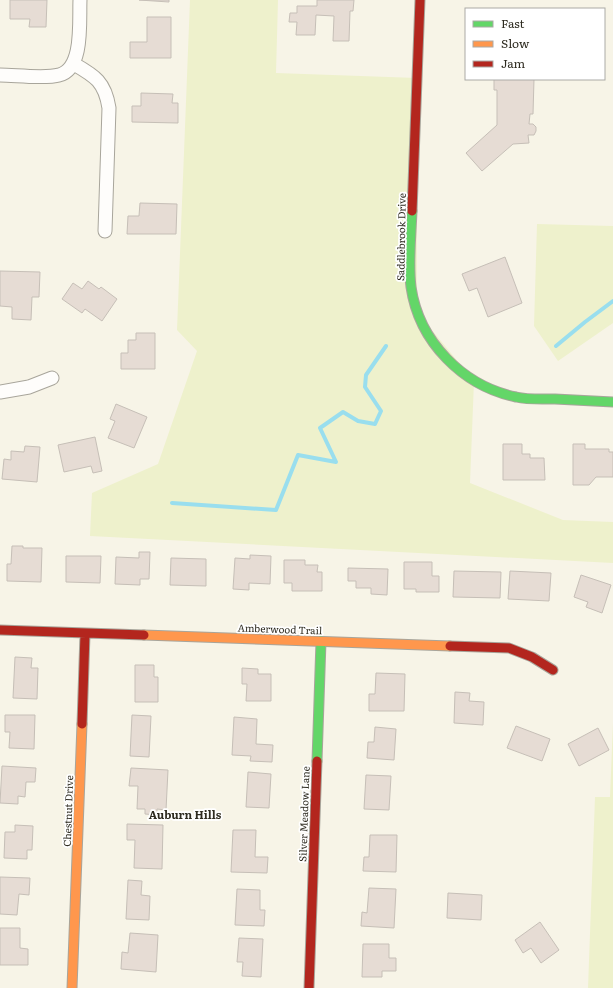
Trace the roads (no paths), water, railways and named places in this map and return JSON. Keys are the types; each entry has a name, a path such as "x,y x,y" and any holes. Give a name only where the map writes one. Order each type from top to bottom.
{"street":[{"path":"0,75 52,76 67,72 74,64 77,52 80,0"},
{"name":"Saddlebrook Drive","path":"420,0 410,266 412,296 423,326 434,345 451,364 474,381 487,388 507,395 527,398 613,402"},
{"path":"74,64 94,75 102,85 108,97 109,108 105,231"},
{"path":"0,392 29,387 52,378"},
{"name":"Amberwood Trail","path":"0,630 509,648 522,651 553,670"},
{"name":"Chestnut Drive","path":"72,988 85,634"},
{"name":"Silver Meadow Lane","path":"309,988 321,641"}],"waterway":[{"path":"556,346 613,301"},
{"path":"172,503 276,510 298,455 336,462 320,428 343,412 358,421 375,424 381,411 365,387 366,375 386,346"}],"district":[{"name":"Auburn Hills","path":"185,815"}]}
